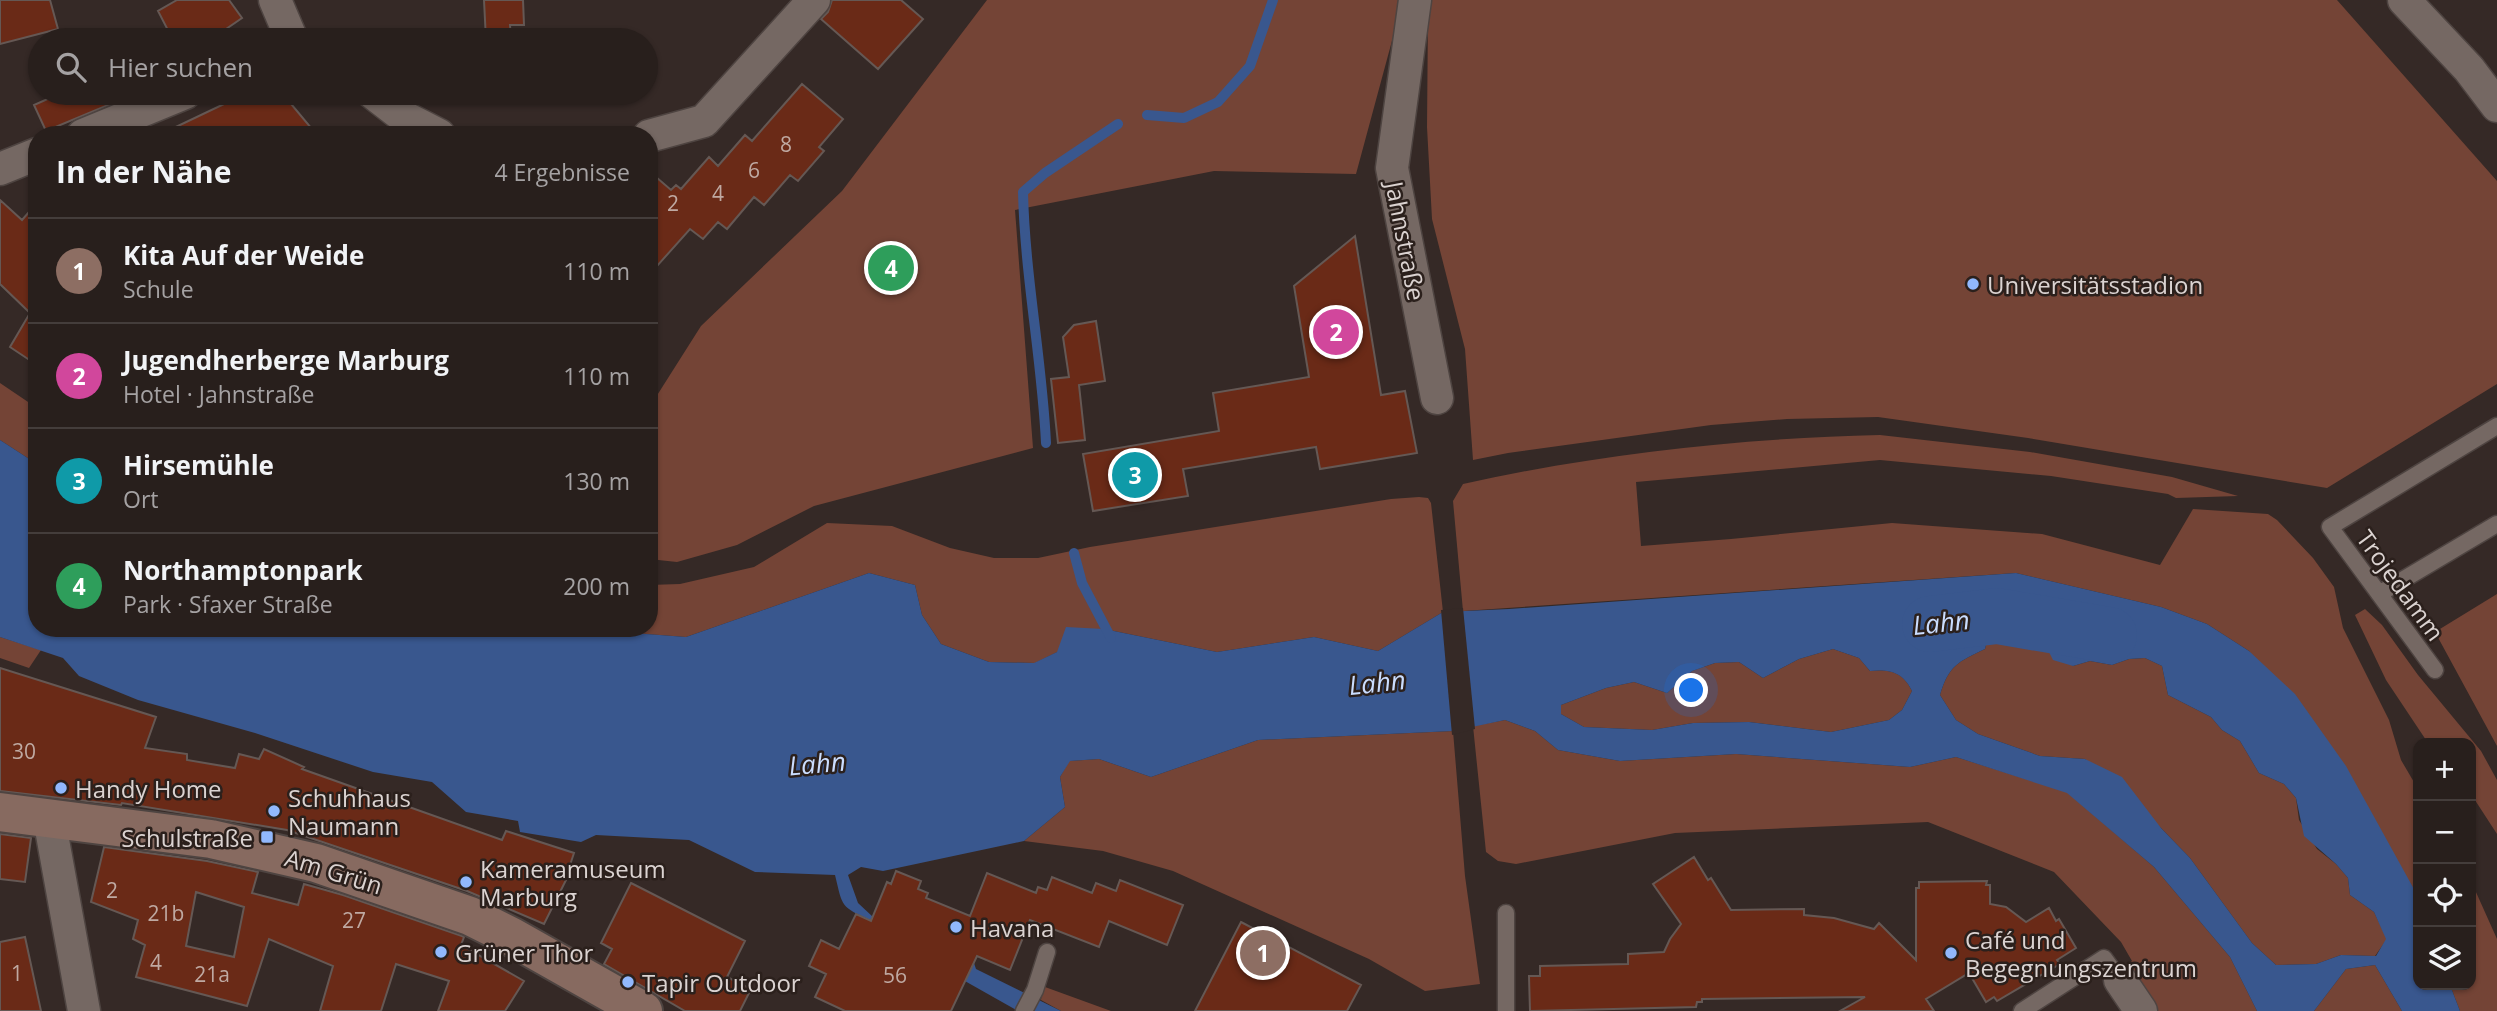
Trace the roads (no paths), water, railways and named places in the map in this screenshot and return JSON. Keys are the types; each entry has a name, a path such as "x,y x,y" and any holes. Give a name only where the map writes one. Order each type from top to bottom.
{"street":[{"path":"275,0 287,28"},
{"path":"658,134 704,121 814,0"},
{"name":"Jahnstraße","path":"1415,0 1392,168 1437,398"},
{"path":"2404,0 2469,69 2497,106"},
{"path":"105,126 156,105"},
{"path":"388,105 422,126"},
{"path":"0,169 28,158"},
{"name":"Am Grün","path":"0,812 211,839 316,863 470,916 643,1011"},
{"path":"49,818 84,1011"},
{"path":"2120,980 2141,1011"}],"lane":[{"name":"Trojedamm","path":"2435,670 2330,527 2497,426"},
{"path":"2379,594 2497,524"},
{"path":"1506,913 1506,1011"},
{"path":"1024,1011 1035,990 1047,951"},
{"path":"2022,1011 2104,958 2120,980"}],"water":[{"path":"0,440 28,458 28,637 658,637 658,635 686,637 869,573 915,585 922,615 941,644 989,662 1034,663 1057,652 1066,627 1104,629 1217,652 1314,637 1378,651 1443,612 2016,573 2161,607 2207,624 2249,651 2295,694 2346,766 2413,887 2413,990 2452,990 2460,1011 2402,1011 2375,965 2346,969 2314,1011 2257,1011 2230,957 2154,867 2067,793 1956,757 1910,767 1736,754 1620,761 1558,750 1535,731 1505,720 1453,731 1258,740 1151,777 1099,759 1070,761 1060,777 1065,807 1024,841 883,871 861,867 848,875 858,903 873,917 872,921 848,909 842,900 835,875 755,872 689,840 596,835 581,842 520,832 518,821 466,812 432,782 373,772 255,733 138,700 79,676 63,658 0,637","holes":["2013,616 2042,629 2045,644 2053,660 2073,666 2090,661 2112,665 2129,659 2145,658 2162,666 2168,695 2211,717 2222,730 2240,741 2259,773 2284,784 2296,798 2304,836 2348,878 2350,895 2374,912 2386,939 2376,956 2341,955 2316,964 2276,965 2252,943 2190,858 2161,828 2122,777 2085,759 2040,756 1978,734 1956,720 1940,695 1951,671 1961,661 1985,649 1991,624","1833,649 1859,658 1870,671 1889,671 1904,680 1912,691 1902,710 1889,720 1831,732 1749,722 1693,723 1652,730 1584,727 1561,714 1561,705 1606,688 1634,682 1667,693 1692,671 1715,663 1739,662 1763,678 1799,659"]},
{"path":"973,960 976,969 1061,1011 1018,1011 956,976"}],"waterway":[{"path":"1147,115 1184,118 1218,102 1250,66 1273,0"},
{"path":"1046,443 1023,192 1045,173 1118,124"},
{"path":"1074,553 1082,583 1111,638"},
{"name":"Lahn","path":"1930,624 1997,616 2109,635"}],"place":[{"name":"Northamptonpark","path":"891,268"},
{"name":"Universitätsstadion","path":"1973,284"},
{"name":"Jugendherberge Marburg","path":"1336,332"},
{"name":"Hirsemühle","path":"1135,475"},
{"name":"Handy Home","path":"61,788"},
{"name":"Schuhhaus Naumann","path":"274,811"},
{"name":"Schulstraße","path":"267,837"},
{"name":"Kameramuseum Marburg","path":"466,882"},
{"name":"Havana","path":"956,927"},
{"name":"Grüner Thor","path":"441,952"},
{"name":"Kita Auf der Weide","path":"1263,953"},
{"name":"Café und Begegnungszentrum","path":"1951,953"},
{"name":"Tapir Outdoor","path":"628,982"}]}
